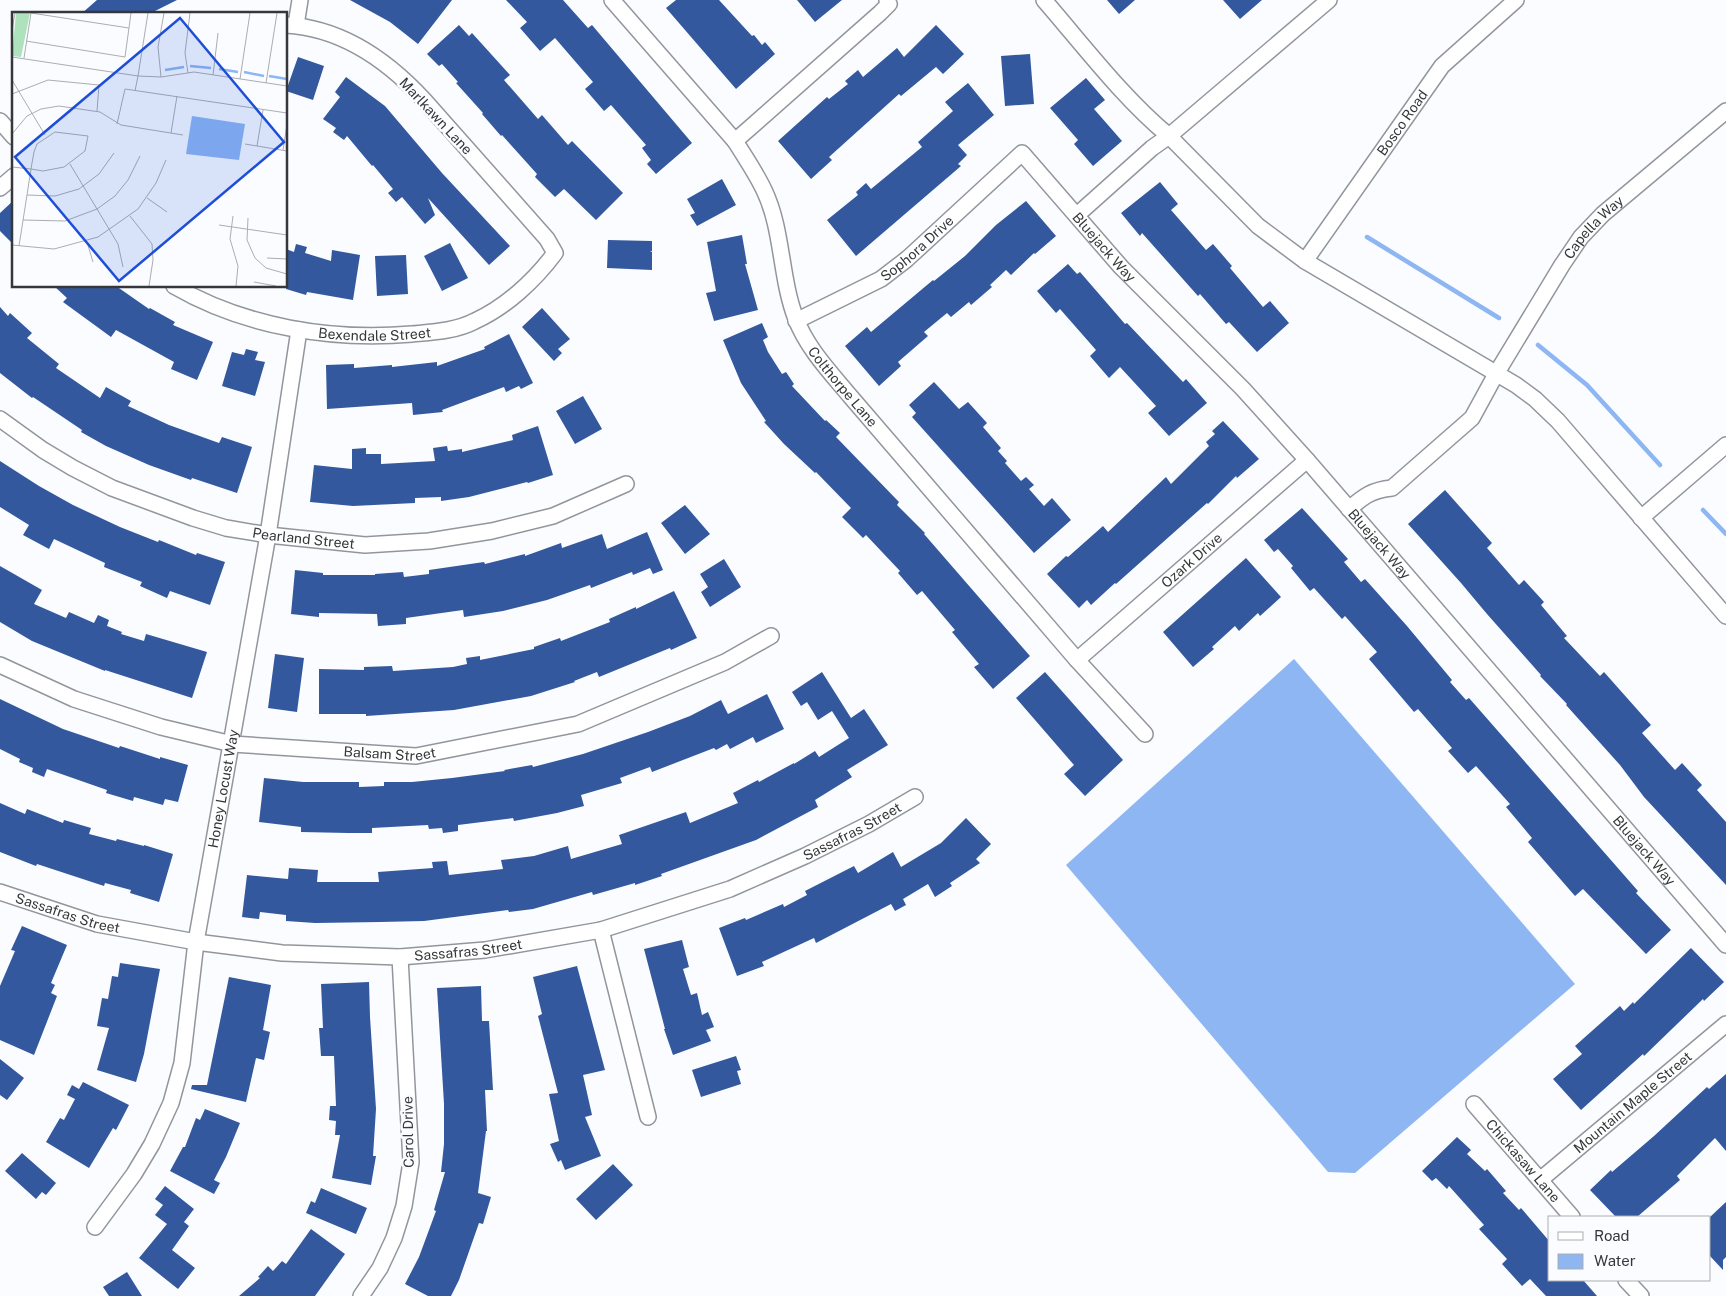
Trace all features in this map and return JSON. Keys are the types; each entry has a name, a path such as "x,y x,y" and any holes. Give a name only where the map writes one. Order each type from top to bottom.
{"street":[{"path":"291,25 300,0"},
{"name":"Colthorpe Lane","path":"612,0 735,141 765,190 774,219 783,270 796,321 815,353 1077,660 1145,734"},
{"path":"1044,0 1132,101 1258,226 1305,261 1535,399 1558,421 1726,616"},
{"path":"1076,215 1152,148 1169,136 1329,0"},
{"name":"Bosco Road","path":"1305,261 1442,66 1516,0"},
{"path":"735,141 880,14 888,2"},
{"name":"Marlkawn Lane","path":"291,25 347,40 371,53 409,84 547,239 555,253"},
{"name":"Capella Way","path":"1349,508 1367,494 1379,489 1392,488 1472,418 1496,374 1581,237 1604,214 1726,111"},
{"path":"0,121 12,134"},
{"name":"Bluejack Way","path":"1022,153 1121,268 1243,389 1307,460 1726,945"},
{"name":"Sophora Drive","path":"796,321 881,279 907,259 1022,153"},
{"path":"0,188 12,178"},
{"name":"Bexendale Street","path":"178,288 217,307 248,318 299,330 369,337 430,332 457,328 475,321 503,304 530,281 555,253"},
{"name":"Honey Locust Way","path":"96,1228 134,1174 152,1144 171,1103 182,1063 196,942 268,535 299,330"},
{"name":"Pearland Street","path":"0,419 43,450 112,488 192,518 226,528 268,535 366,545 429,541 492,532 553,516 626,484"},
{"path":"1640,518 1726,445"},
{"name":"Ozark Drive","path":"1077,660 1307,460"},
{"name":"Balsam Street","path":"0,665 74,699 161,728 232,744 416,756 578,724 725,662 770,636"},
{"name":"Sassafras Street","path":"1,896 97,924 196,942 282,953 400,956 485,950 601,930 730,889 805,856 869,824 915,796"},
{"path":"601,930 648,1117"},
{"name":"Carol Drive","path":"361,1296 380,1268 394,1238 404,1206 412,1162 400,956"},
{"name":"Mountain Maple Street","path":"1540,1180 1726,1024"},
{"name":"Chickasaw Lane","path":"1474,1104 1571,1216"},
{"path":"1627,1281 1640,1296"}],"water":[{"path":"1294,659 1575,984 1355,1173 1328,1172 1066,865"}],"building":[{"path":"97,0 177,0 153,12 83,12"},
{"path":"350,0 452,0 418,44 390,22"},
{"path":"506,0 563,0 588,28 592,25 692,143 656,174 647,164 651,160 642,148 646,145 611,105 604,111 585,89 593,82 555,38 540,51 520,28 527,22"},
{"path":"676,0 719,0 752,36 754,35 762,45 765,42 775,54 736,89 666,8"},
{"path":"797,0 842,0 815,22"},
{"path":"1107,0 1135,0 1119,14"},
{"path":"1223,0 1262,0 1240,19"},
{"path":"459,25 469,36 472,33 510,75 504,80 538,119 542,115 568,145 572,141 623,193 596,220 564,189 555,197 535,177 537,174 482,114 442,64 439,66 427,54"},
{"path":"936,25 964,54 943,74 936,67 901,96 899,94 829,157 832,160 811,179 778,141 827,97 829,99 848,84 845,81 858,70 863,77 897,48 904,57"},
{"path":"1030,54 1034,104 1005,106 1001,56"},
{"path":"298,57 324,66 313,100 288,92 288,85"},
{"path":"346,77 385,106 442,173 510,246 489,265 428,198 435,215 425,224 402,197 396,202 388,193 393,189 373,165 347,136 344,140 333,132 336,128 323,119 340,97 335,92"},
{"path":"1086,78 1105,100 1094,109 1122,141 1093,166 1074,144 1078,140 1050,108"},
{"path":"968,83 994,115 958,145 967,155 958,164 961,166 856,256 827,220 858,195 856,192 866,183 871,189 922,147 918,142 953,111 945,102"},
{"path":"722,179 736,205 697,226 690,215 695,213 687,199"},
{"path":"1160,182 1178,204 1171,210 1206,250 1213,244 1232,266 1230,268 1263,307 1270,301 1289,323 1257,352 1229,322 1226,324 1200,294 1198,296 1142,233 1140,236 1121,213"},
{"path":"1026,201 1056,236 1034,253 1011,275 1006,270 990,285 992,287 971,305 969,302 951,317 947,313 924,332 928,336 898,362 901,366 879,386 845,346 867,327 871,332 965,256 996,225"},
{"path":"12,202 12,243 0,231 0,213"},
{"path":"742,235 747,264 745,264 758,310 714,321 706,293 716,291 707,242"},
{"path":"608,240 652,241 652,251 650,252 652,252 652,270 607,268"},
{"path":"450,243 468,278 442,291 424,256"},
{"path":"296,244 307,247 305,253 331,261 332,250 360,255 353,300 307,292 306,295 286,289 288,288 288,250 294,252"},
{"path":"406,255 408,294 377,296 375,256"},
{"path":"1068,264 1077,274 1080,272 1125,324 1127,323 1183,382 1186,379 1207,403 1169,436 1148,413 1156,406 1120,367 1109,378 1090,356 1096,350 1060,309 1056,313 1037,291"},
{"path":"56,288 119,288 149,309 175,322 173,325 213,342 197,380 171,369 174,362 116,330 111,337 63,302 67,298"},
{"path":"0,307 8,316 10,313 32,333 27,338 59,364 56,368 100,398 106,387 131,401 128,406 169,425 219,443 222,437 252,447 237,493 192,478 191,480 149,465 106,446 81,432 82,430 32,398 0,373"},
{"path":"542,308 570,339 558,349 562,353 554,361 522,327"},
{"path":"762,323 768,337 763,340 782,374 786,372 794,384 792,386 825,421 840,433 836,437 899,502 897,505 925,533 1030,656 993,689 974,667 979,664 952,632 955,630 922,591 917,595 898,573 900,571 866,535 863,538 842,517 851,508 816,472 784,444 764,422 766,421 741,383 723,340"},
{"path":"509,334 533,383 521,389 519,386 506,392 504,387 442,410 443,412 413,415 412,403 327,409 326,365 354,364 354,368 392,365 392,367 437,362 437,366 485,349 484,347"},
{"path":"246,349 258,352 255,360 265,362 255,396 222,386 232,352 244,355"},
{"path":"934,382 959,409 968,402 987,423 983,427 1001,448 998,451 1007,461 1005,463 1021,481 1026,477 1034,485 1029,489 1044,506 1052,498 1071,520 1034,553 912,417 916,413 909,405"},
{"path":"583,396 602,429 575,444 556,411"},
{"path":"1223,421 1259,459 1237,478 1236,476 1208,504 1091,605 1087,600 1079,608 1047,574 1103,526 1108,532 1166,477 1171,484 1209,446 1206,442 1215,434 1212,431"},
{"path":"538,426 553,475 469,497 441,501 441,497 415,498 415,503 353,506 310,502 314,465 352,469 352,449 366,448 366,454 381,454 381,464 435,461 433,448 447,446 448,451 462,449 462,452 513,440 512,435"},
{"path":"0,461 73,505 120,527 196,555 197,553 225,562 210,605 170,591 167,598 140,586 142,582 104,567 105,563 54,539 49,549 23,535 29,525 0,507"},
{"path":"1445,490 1492,543 1487,548 1519,585 1524,580 1544,602 1541,605 1567,636 1564,638 1600,676 1604,672 1651,725 1642,733 1675,770 1682,763 1702,785 1697,790 1726,822 1726,885 1644,797 1620,765 1408,524"},
{"path":"685,505 710,534 685,554 661,523"},
{"path":"1302,508 1348,559 1344,562 1361,582 1365,579 1407,626 1452,680 1450,682 1466,700 1469,698 1638,891 1636,893 1671,930 1646,954 1583,889 1575,896 1528,842 1532,838 1506,807 1510,804 1476,766 1468,773 1448,751 1452,748 1418,709 1414,712 1369,659 1377,652 1345,616 1342,619 1314,588 1310,591 1291,568 1293,566 1278,549 1274,552 1264,540"},
{"path":"647,532 663,570 653,574 650,568 633,575 632,572 591,588 590,585 547,600 503,611 464,617 463,610 406,618 406,624 378,626 377,614 319,613 319,617 291,614 295,570 323,573 323,575 375,575 403,572 404,577 429,574 429,570 484,562 485,564 525,554 525,556 561,543 562,548 602,534 607,549"},
{"path":"1246,558 1281,597 1260,616 1258,613 1239,631 1235,626 1212,647 1214,649 1193,667 1163,632"},
{"path":"724,559 741,587 710,607 701,592 708,587 700,574"},
{"path":"0,566 42,590 34,604 66,618 69,612 94,623 98,615 109,620 107,626 122,632 121,634 144,641 146,634 207,652 192,698 105,671 32,641 0,622"},
{"path":"674,591 697,638 671,650 670,648 599,677 597,672 575,682 531,696 454,710 366,716 366,714 319,714 319,669 364,670 364,667 392,666 393,671 453,667 467,664 466,658 480,656 480,660 534,649 534,647 560,638 561,641 610,622 609,619"},
{"path":"275,654 304,658 297,712 268,708"},
{"path":"822,672 851,718 864,709 888,745 847,770 852,777 815,800 818,807 756,840 635,885 635,883 593,895 592,892 533,909 509,912 508,910 424,921 315,923 286,921 286,915 260,912 259,919 242,917 247,875 288,879 289,868 318,870 317,882 379,882 378,872 433,868 432,862 447,861 449,875 503,869 501,860 534,856 568,846 571,859 622,844 619,835 686,812 690,823 738,803 733,793 758,780 759,782 815,751 819,757 849,738 832,711 818,720 807,702 801,706 792,692"},
{"path":"1045,672 1123,760 1085,796 1064,774 1074,765 1016,698"},
{"path":"767,694 784,729 756,743 753,737 730,749 727,744 716,750 714,748 652,772 650,767 620,778 622,783 581,795 584,806 557,813 514,821 513,818 458,825 458,831 443,833 442,828 429,829 428,825 372,828 372,833 301,832 301,827 259,822 264,778 303,782 359,782 359,787 384,786 384,782 412,782 452,778 505,771 532,765 533,767 583,754 648,732 690,716 721,700 728,714"},
{"path":"0,699 63,729 119,748 120,746 160,759 160,757 188,765 178,802 165,799 163,805 134,797 133,801 106,793 107,790 47,769 44,777 32,772 33,768 19,762 20,759 0,749"},
{"path":"0,803 25,814 27,809 63,823 64,820 91,828 89,834 116,841 117,839 144,845 173,854 159,902 130,893 131,890 105,883 104,886 37,864 36,866 0,852"},
{"path":"966,818 991,844 976,859 980,863 950,883 952,886 935,897 928,884 903,899 906,905 895,911 891,904 816,943 814,938 762,962 764,966 737,976 719,928 745,918 746,920 783,904 784,907 807,895 805,891 854,866 858,873 893,852 901,867 941,843"},
{"path":"22,926 67,945 51,983 55,985 51,993 57,996 34,1055 0,1040 0,986 15,951 11,950"},
{"path":"682,940 689,967 683,969 691,995 697,993 702,1015 708,1012 714,1027 706,1030 711,1041 673,1055 664,1029 644,949"},
{"path":"1691,948 1724,982 1704,1001 1703,999 1644,1056 1643,1054 1581,1110 1553,1079 1582,1054 1575,1046 1620,1006 1624,1011 1633,1002 1634,1004"},
{"path":"120,963 160,969 144,1054 136,1082 97,1070 109,1028 97,1026 102,998 108,999 112,976 118,977"},
{"path":"577,966 605,1070 583,1075 592,1115 585,1117 601,1156 565,1170 561,1160 558,1162 550,1144 559,1141 549,1094 558,1093 538,1016 542,1014 533,977"},
{"path":"229,977 271,985 263,1030 270,1032 264,1060 256,1058 246,1102 191,1089 192,1085 207,1085"},
{"path":"369,982 376,1109 373,1156 376,1156 371,1185 332,1178 340,1135 335,1135 336,1121 329,1120 330,1106 336,1106 334,1056 321,1056 319,1028 323,1028 321,984"},
{"path":"481,986 482,1021 489,1021 493,1090 485,1090 487,1131 478,1193 491,1197 483,1224 479,1223 459,1280 451,1296 428,1296 405,1284 419,1257 436,1211 434,1210 445,1172 441,1172 444,1144 444,1104 437,988"},
{"path":"736,1056 741,1070 737,1071 741,1084 701,1097 692,1070"},
{"path":"0,1059 24,1078 7,1100 0,1095"},
{"path":"1726,1074 1726,1151 1715,1138 1677,1176 1680,1180 1638,1216 1615,1216 1590,1190 1611,1170 1612,1172 1654,1136 1707,1087 1709,1089"},
{"path":"83,1082 129,1105 116,1130 113,1128 89,1168 46,1142 60,1118 64,1120 75,1099 67,1095 72,1085 79,1089"},
{"path":"205,1109 240,1123 214,1180 220,1183 214,1194 170,1171 183,1147 185,1147 196,1118 200,1120"},
{"path":"1457,1137 1471,1150 1467,1154 1485,1171 1487,1169 1506,1191 1503,1193 1519,1210 1521,1208 1548,1240 1548,1281 1584,1281 1597,1296 1546,1296 1530,1279 1522,1286 1502,1264 1507,1259 1479,1229 1484,1225 1449,1186 1447,1189 1436,1178 1432,1181 1422,1171"},
{"path":"22,1153 56,1183 46,1195 42,1192 36,1199 5,1171"},
{"path":"613,1164 633,1185 596,1220 576,1199"},
{"path":"165,1186 194,1209 184,1222 189,1226 172,1250 195,1268 178,1289 139,1258 167,1224 155,1215 163,1205 155,1199"},
{"path":"321,1188 367,1208 356,1234 306,1213 311,1201 315,1203"},
{"path":"1726,1202 1726,1257 1723,1260 1723,1270 1711,1257 1711,1216"},
{"path":"311,1229 345,1254 315,1296 239,1296 260,1278 258,1277 268,1266 273,1271 282,1261 286,1264"},
{"path":"127,1272 142,1296 109,1296 103,1287"}],"waterway":[{"path":"1367,237 1499,318"},
{"path":"1538,345 1587,385 1660,465"},
{"path":"1703,510 1726,534"}]}
